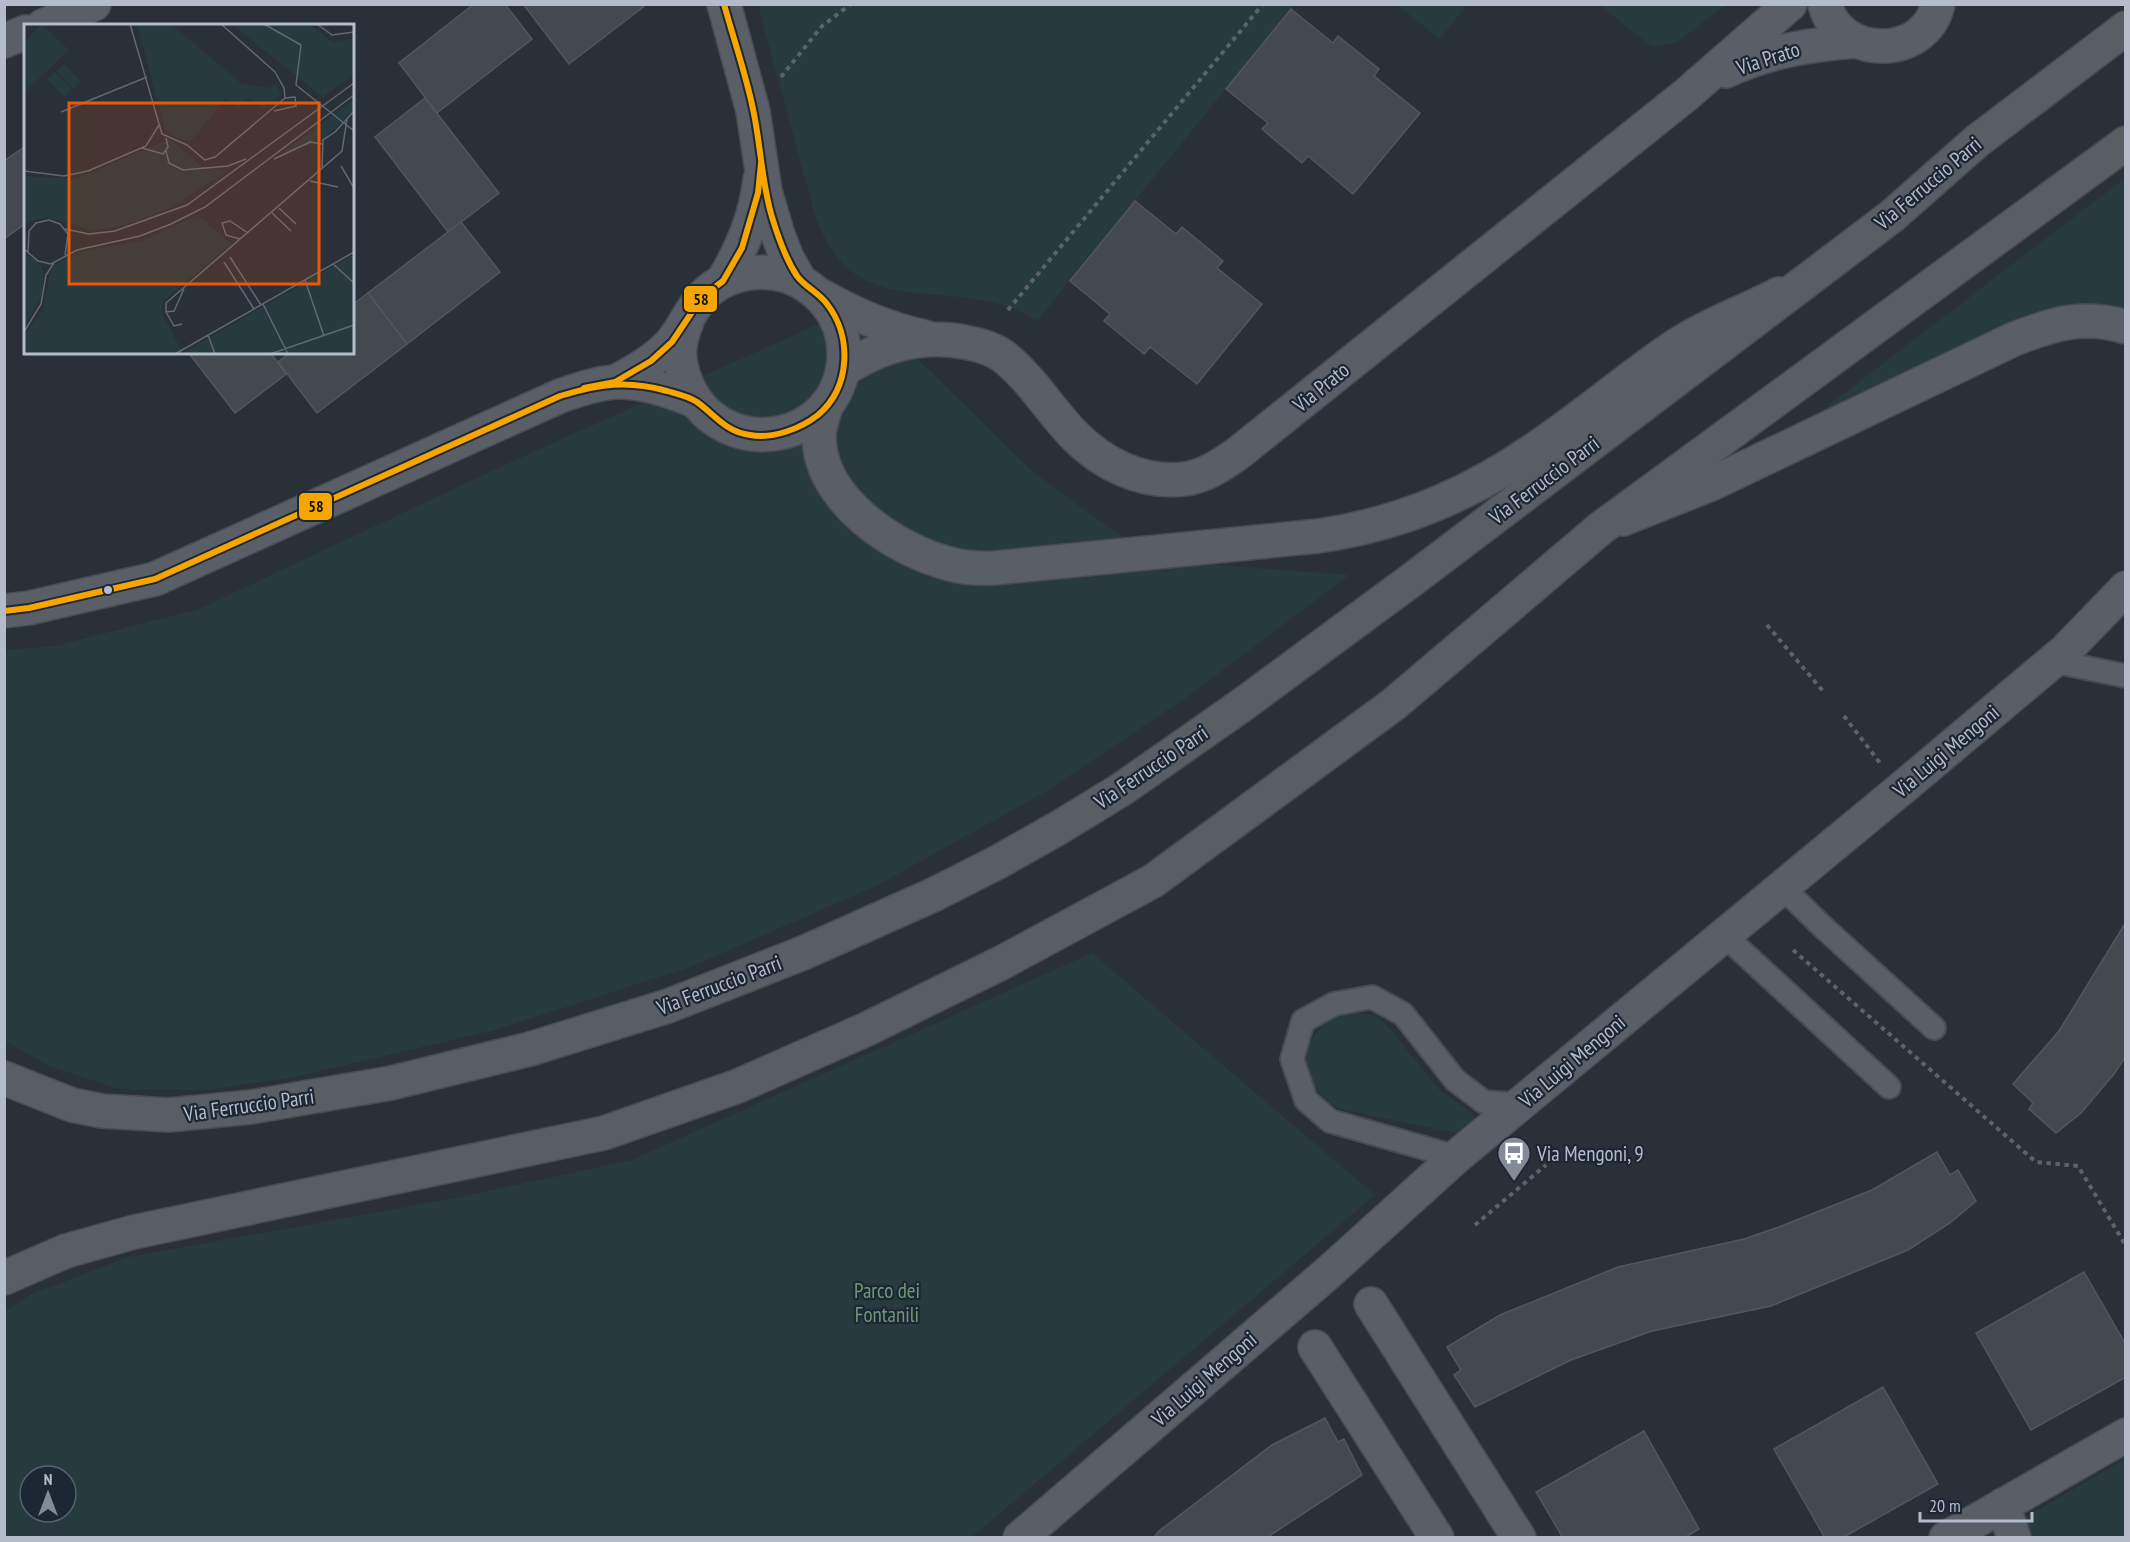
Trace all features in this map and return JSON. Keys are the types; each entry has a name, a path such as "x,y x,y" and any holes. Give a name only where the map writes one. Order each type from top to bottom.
{"main road":[{"name":"Via Ferruccio Parri","path":"4,1078 72,1105 102,1111 170,1115 210,1112 320,1096 462,1067 600,1029 735,981 867,925 998,862 1113,794 1181,749 1413,579 1904,206 1983,136 2126,28"},
{"path":"4,1278 66,1251 134,1232 604,1133 738,1086 867,1029 1001,963 1153,881 1394,704 1601,528 2126,143"}],"street":[{"path":"48,24 94,4"},
{"path":"687,321 680,348 683,376 694,401 714,421 739,433 767,436 794,430 817,416 834,395 843,370 842,335 837,318 787,258 778,235 765,191 753,111 724,4"},
{"name":"Via Prato","path":"843,370 862,357 882,349 933,339 951,339 979,345 1002,356 1023,376 1075,436 1096,455 1126,472 1154,479 1185,479 1212,471 1237,454 1687,94 1790,4"},
{"path":"1825,4 1827,13 1838,29 1855,41"},
{"name":"Via Prato","path":"1687,94 1710,79 1766,56 1807,45 1855,41 1874,47 1894,46 1913,38 1927,26 1938,4"},
{"path":"4,41 24,33"},
{"path":"723,281 742,248 758,192 761,168"},
{"path":"826,405 819,436 821,451 832,481 840,494 861,516 885,534 924,556 951,565 981,569 1011,567 1335,534 1404,518 1437,505 1483,482 1556,435 1678,344 1723,319 1798,284 1835,259"},
{"path":"615,382 651,361 672,342 702,297 723,281 748,273 775,273 811,288"},
{"name":"Via Prato","path":"811,288 856,315 900,331 933,339"},
{"path":"1601,528 1711,484 2012,340 2050,325 2086,319 2126,327"},
{"path":"4,611 29,608 154,579 560,396 585,387 615,382 658,388 694,401"},
{"name":"Via Luigi Mengoni","path":"1020,1538 1329,1272 1456,1157 2052,661 2126,588"},
{"path":"1371,1304 1519,1538"},
{"path":"1315,1347 1437,1538"},
{"path":"1946,1538 2126,1435"},
{"path":"2003,1505 2014,1538"}],"lane":[{"path":"2052,661 2126,676"},
{"path":"1782,887 1934,1028"},
{"path":"1724,935 1889,1087"},
{"path":"1456,1157 1330,1121 1306,1100 1292,1059 1303,1021 1334,1004 1372,997 1403,1014 1455,1080 1484,1102 1521,1105"}],"path":[{"path":"777,81 822,26 851,4"},
{"path":"1008,310 1263,4"},
{"path":"1767,625 1823,691"},
{"path":"1844,716 1882,765"},
{"path":"1793,950 2036,1162 2078,1166 2126,1246"},
{"path":"1475,1225 1546,1165"}],"green space":[{"path":"758,4 1294,5 1038,320 993,302 886,288 865,280 847,267 830,247 816,219"},
{"path":"1467,4 1440,39 1397,5"},
{"path":"1600,5 1725,5 1676,43 1652,47"},
{"path":"2125,178 2125,317 1814,418 1817,414"},
{"path":"859,306 929,370 1033,472 1118,534 1217,565 1349,575 1187,697 1047,791 878,885 693,966 495,1030 290,1078 206,1090 119,1089 49,1066 5,1041 5,650 55,646 199,609 524,456"},
{"name":"Parco dei Fontanili","path":"1092,953 1375,1195 972,1537 5,1537 5,1311 32,1294 129,1257 450,1199 632,1160"},
{"path":"1345,1013 1378,1017 1441,1092 1471,1112 1474,1119 1473,1125 1461,1134 1340,1109 1325,1098 1314,1086 1308,1072 1309,1045 1317,1032"},
{"path":"2125,1459 2125,1537 1991,1537"}],"building":[{"path":"474,4 505,4 532,39 437,113 399,63"},
{"path":"523,4 647,4 569,64"},
{"path":"1291,9 1333,43 1338,36 1379,69 1374,76 1420,113 1353,194 1308,156 1302,163 1262,129 1268,123 1226,89"},
{"path":"425,98 499,193 448,232 375,137"},
{"path":"24,147 24,224 4,239 4,161"},
{"path":"1135,201 1176,234 1182,227 1223,261 1217,268 1262,304 1197,384 1150,347 1144,354 1104,321 1110,314 1070,281"},
{"path":"461,222 500,272 407,344 368,293"},
{"path":"368,293 407,344 317,413 278,362 288,354 354,354 354,304"},
{"path":"190,354 271,354 286,374 235,413"},
{"path":"2126,922 2126,1056 2081,1113 2056,1133 2029,1109 2033,1103 2013,1084 2059,1031"},
{"path":"1937,1152 1950,1175 1958,1170 1976,1201 1950,1223 1908,1250 1771,1306 1652,1331 1571,1360 1475,1407 1454,1375 1461,1370 1447,1347 1500,1315 1618,1267 1744,1239 1779,1227 1872,1190"},
{"path":"2084,1272 2126,1345 2126,1377 2031,1430 1976,1333"},
{"path":"1883,1387 1938,1484 1842,1538 1825,1538 1774,1449"},
{"path":"1325,1418 1338,1442 1344,1439 1362,1475 1266,1538 1153,1538 1159,1531 1272,1445"},
{"path":"1644,1431 1699,1529 1684,1538 1563,1538 1536,1492"}],"transit line":[{"name":"58","path":"4,611 29,608 155,579 560,396 600,386 639,385 679,394 697,402 727,427 750,435 768,436 786,432 818,415 829,404 842,376 844,346 841,331 827,304 797,276 779,240 766,192 751,100 724,4"},
{"name":"58","path":"584,388 615,382 651,361 672,342 702,297 723,281 742,248 758,193 761,164"}],"place":[{"name":"Via Mengoni, 9","path":"1514,1182"}]}
